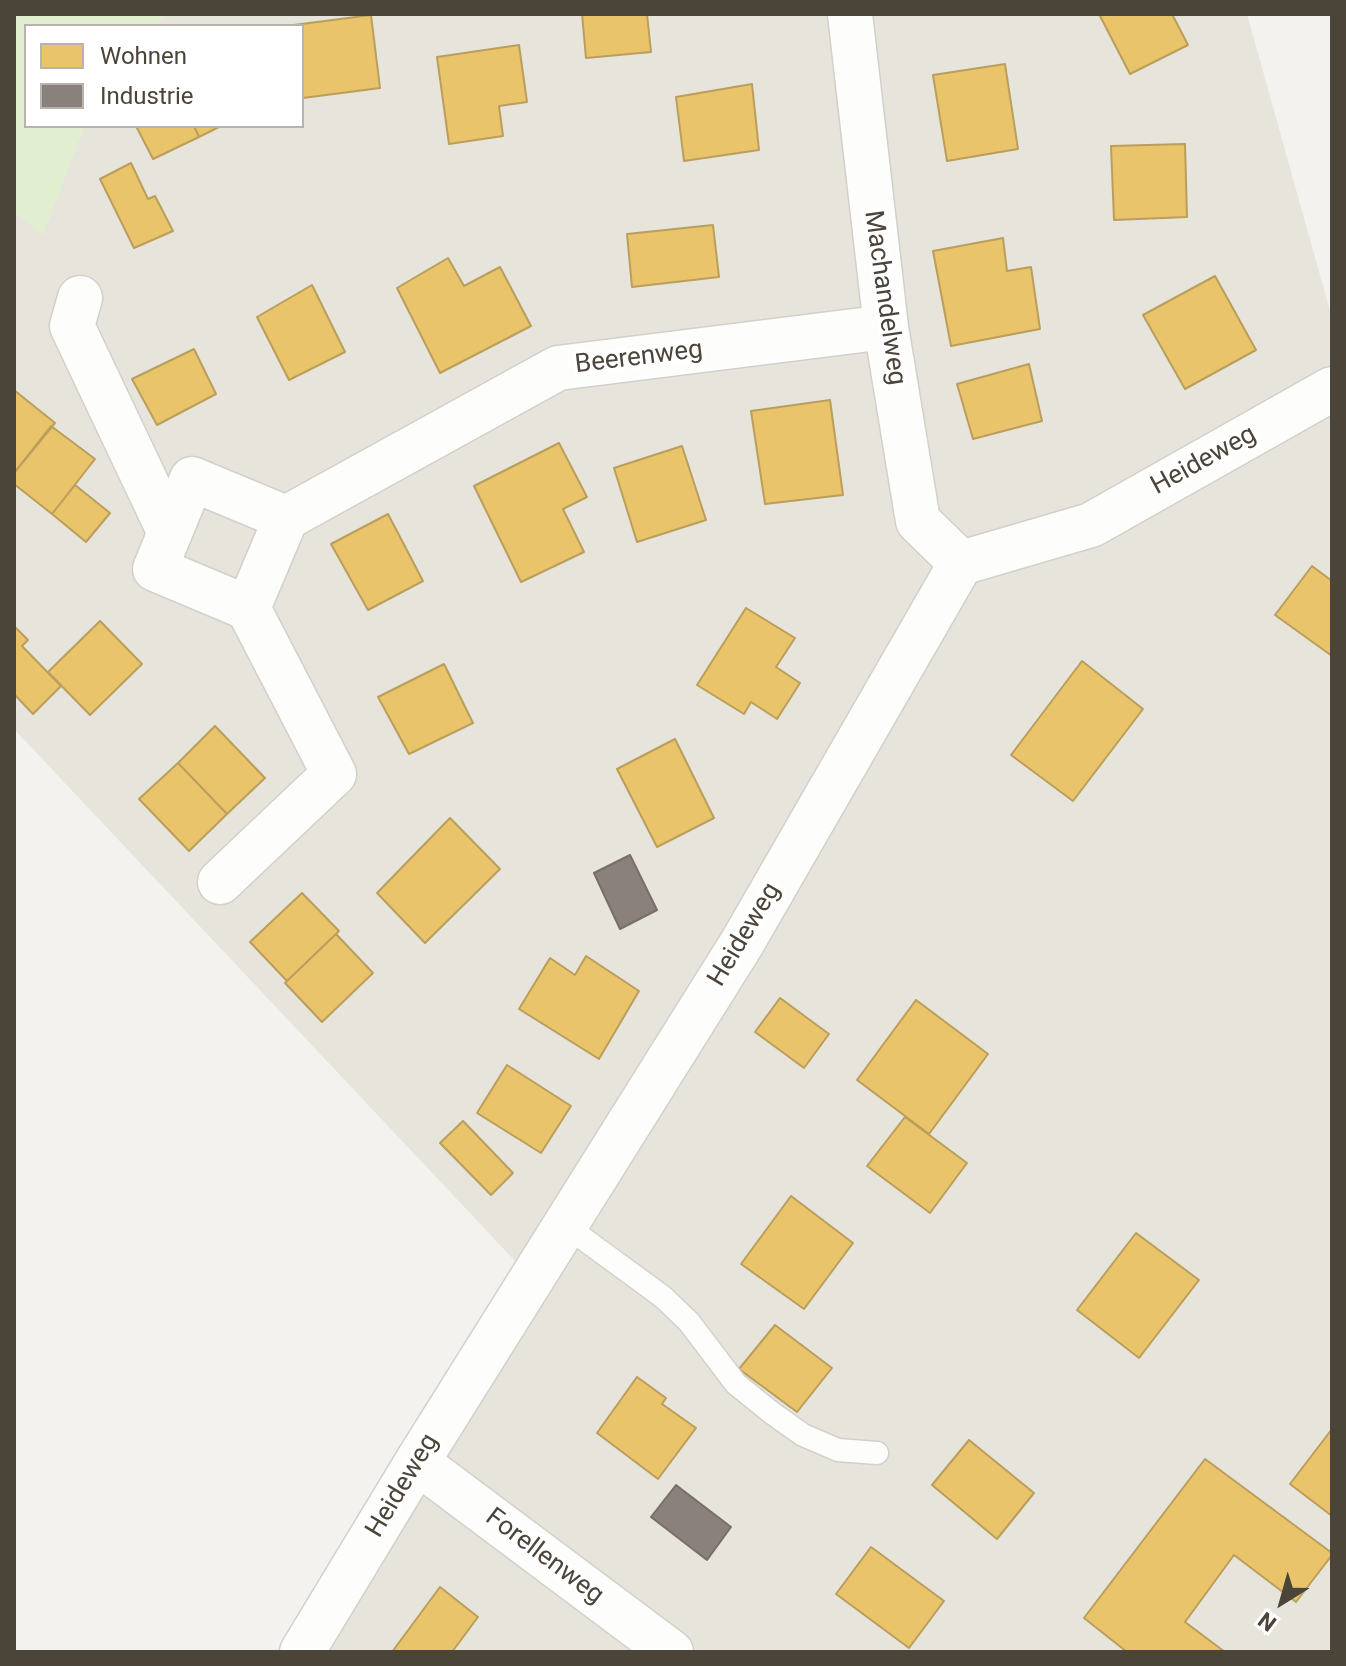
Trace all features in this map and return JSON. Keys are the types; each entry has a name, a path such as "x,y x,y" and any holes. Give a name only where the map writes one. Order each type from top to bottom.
{"street":[{"name":"Machandelweg","path":"850,14 886,327 918,521 961,563"},
{"path":"80,298 72,326 170,533"},
{"name":"Beerenweg","path":"286,518 558,368 886,327"},
{"name":"Heideweg","path":"302,1652 417,1462 742,943 961,563 1091,525 1332,389"},
{"path":"220,882 334,774 248,608 155,569 192,479 286,518 248,608"},
{"name":"Forellenweg","path":"417,1462 671,1652"}],"lane":[{"path":"566,1226 663,1297 689,1322 736,1384 782,1420 803,1435 838,1450 877,1453"}],"shaded area":[{"path":"167,14 1247,14 1332,318 1332,1652 281,1652 517,1263 14,729 14,211 43,234 83,128 304,128 304,24 156,24"}],"green space":[{"path":"14,14 167,14 156,24 24,24 24,128 83,128 43,235 14,211"}],"building: Wohnen":[{"path":"582,14 647,14 651,52 586,58"},
{"path":"1099,14 1172,14 1188,45 1130,74"},
{"path":"371,15 380,88 304,98 302,24"},
{"path":"519,45 527,102 499,106 503,136 449,144 437,57"},
{"path":"1005,64 1018,149 947,161 933,75"},
{"path":"752,84 759,150 684,161 676,97"},
{"path":"137,128 195,128 199,137 153,159"},
{"path":"195,128 217,128 199,137"},
{"path":"1185,144 1187,217 1114,220 1111,146"},
{"path":"131,163 148,199 155,196 173,231 134,248 100,179"},
{"path":"713,225 719,277 632,287 627,234"},
{"path":"1003,238 1007,271 1031,267 1040,329 951,346 933,251"},
{"path":"448,258 464,286 500,267 531,326 440,373 397,288"},
{"path":"1215,276 1256,350 1185,389 1143,315"},
{"path":"312,285 345,352 289,380 257,317"},
{"path":"194,349 216,394 157,425 132,379"},
{"path":"1029,364 1042,421 973,439 957,384"},
{"path":"14,390 55,423 14,473"},
{"path":"830,400 843,495 765,504 751,411"},
{"path":"51,426 95,459 52,514 14,484 14,473"},
{"path":"559,443 587,497 563,509 584,552 521,582 474,486"},
{"path":"682,446 706,520 637,542 614,468"},
{"path":"75,485 110,513 86,542 52,514"},
{"path":"388,514 423,581 368,610 331,544"},
{"path":"1312,566 1332,581 1332,656 1275,615"},
{"path":"746,608 795,638 776,667 800,683 777,719 751,702 744,714 697,685"},
{"path":"100,621 142,664 90,715 48,672"},
{"path":"14,626 28,640 22,646 61,686 33,714 14,694"},
{"path":"1082,661 1143,709 1073,801 1011,755"},
{"path":"444,664 473,723 409,754 378,697"},
{"path":"215,726 265,778 227,814 178,763"},
{"path":"675,739 714,818 657,847 617,769"},
{"path":"178,763 227,814 189,851 139,799"},
{"path":"450,818 500,869 425,943 377,893"},
{"path":"302,893 339,931 287,981 250,942"},
{"path":"336,934 373,973 322,1022 285,983"},
{"path":"586,956 639,991 599,1059 519,1009 550,958 575,975"},
{"path":"780,998 829,1034 804,1068 755,1032"},
{"path":"916,1000 988,1054 929,1134 857,1080"},
{"path":"507,1065 571,1106 541,1153 477,1113"},
{"path":"905,1117 967,1163 930,1213 867,1166"},
{"path":"463,1121 513,1173 491,1195 440,1143"},
{"path":"791,1196 853,1243 804,1309 741,1264"},
{"path":"1136,1233 1199,1280 1139,1358 1077,1310"},
{"path":"775,1325 832,1368 797,1412 739,1369"},
{"path":"637,1377 666,1398 662,1404 696,1428 658,1479 597,1433"},
{"path":"1332,1429 1332,1516 1290,1484"},
{"path":"969,1440 1034,1493 997,1539 932,1485"},
{"path":"1205,1459 1332,1555 1296,1602 1234,1555 1185,1622 1225,1652 1127,1652 1084,1618"},
{"path":"871,1547 944,1601 909,1648 836,1594"},
{"path":"440,1587 478,1617 452,1652 392,1652"}],"building: Industrie":[{"path":"630,855 657,910 620,929 594,873"},
{"path":"676,1485 731,1527 707,1560 651,1517"}]}
